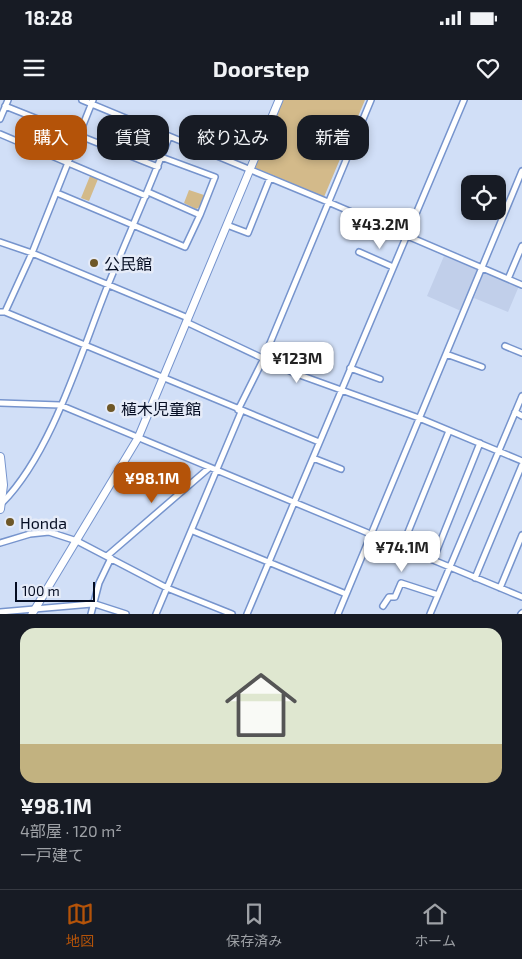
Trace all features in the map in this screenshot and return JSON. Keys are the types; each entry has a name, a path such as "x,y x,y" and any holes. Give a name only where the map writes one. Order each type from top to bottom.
{"main road":[{"path":"0,457 3,485 1,506"}],"street":[{"path":"82,100 92,102 121,115"},
{"path":"34,612 138,438 279,100"},
{"path":"156,614 193,531 218,471 239,411 263,360 371,100"},
{"path":"247,614 464,100"},
{"path":"87,115 92,102"},
{"path":"0,119 7,103 35,115"},
{"path":"0,134 68,164 200,214"},
{"path":"87,137 158,167"},
{"path":"169,137 328,202 522,286"},
{"path":"70,160 32,253 3,312 163,376 239,411 319,442"},
{"path":"1,506 32,466 60,405 133,223 161,160"},
{"path":"57,193 133,223 185,247 215,177 169,160"},
{"path":"338,614 522,171"},
{"path":"227,225 248,233 270,178"},
{"path":"0,242 32,253 187,320 263,360 419,418 522,461"},
{"path":"508,279 522,246"},
{"path":"359,252 393,267"},
{"path":"505,346 522,353"},
{"path":"446,354 482,367"},
{"path":"350,368 380,380"},
{"path":"430,614 497,450 522,396"},
{"path":"0,403 60,405 522,597"},
{"path":"515,412 522,416"},
{"path":"402,548 449,431"},
{"path":"432,560 480,443"},
{"path":"313,458 341,469"},
{"path":"475,578 522,465"},
{"path":"91,614 92,604 109,557 209,468"},
{"path":"193,531 346,594"},
{"path":"0,542 30,534 49,532 77,541 167,588 232,614"},
{"path":"500,588 522,535"},
{"path":"383,606 389,597 395,597 401,583 438,595"},
{"path":"0,612 34,612 92,604 126,614"}],"shaded area":[{"path":"282,100 365,100 359,115 297,115 297,160 340,160 324,197 255,168 258,160 287,160 287,115 276,115"},
{"path":"90,176 98,179 89,201 81,198"},
{"path":"189,190 204,195 200,207 196,209 184,203"},
{"path":"444,256 478,270 461,311 427,296"},
{"path":"484,272 519,286 508,312 474,298"}],"place":[{"name":"公民館","path":"94,263"},
{"name":"植木児童館","path":"111,408"},
{"name":"Honda","path":"10,522"}]}
